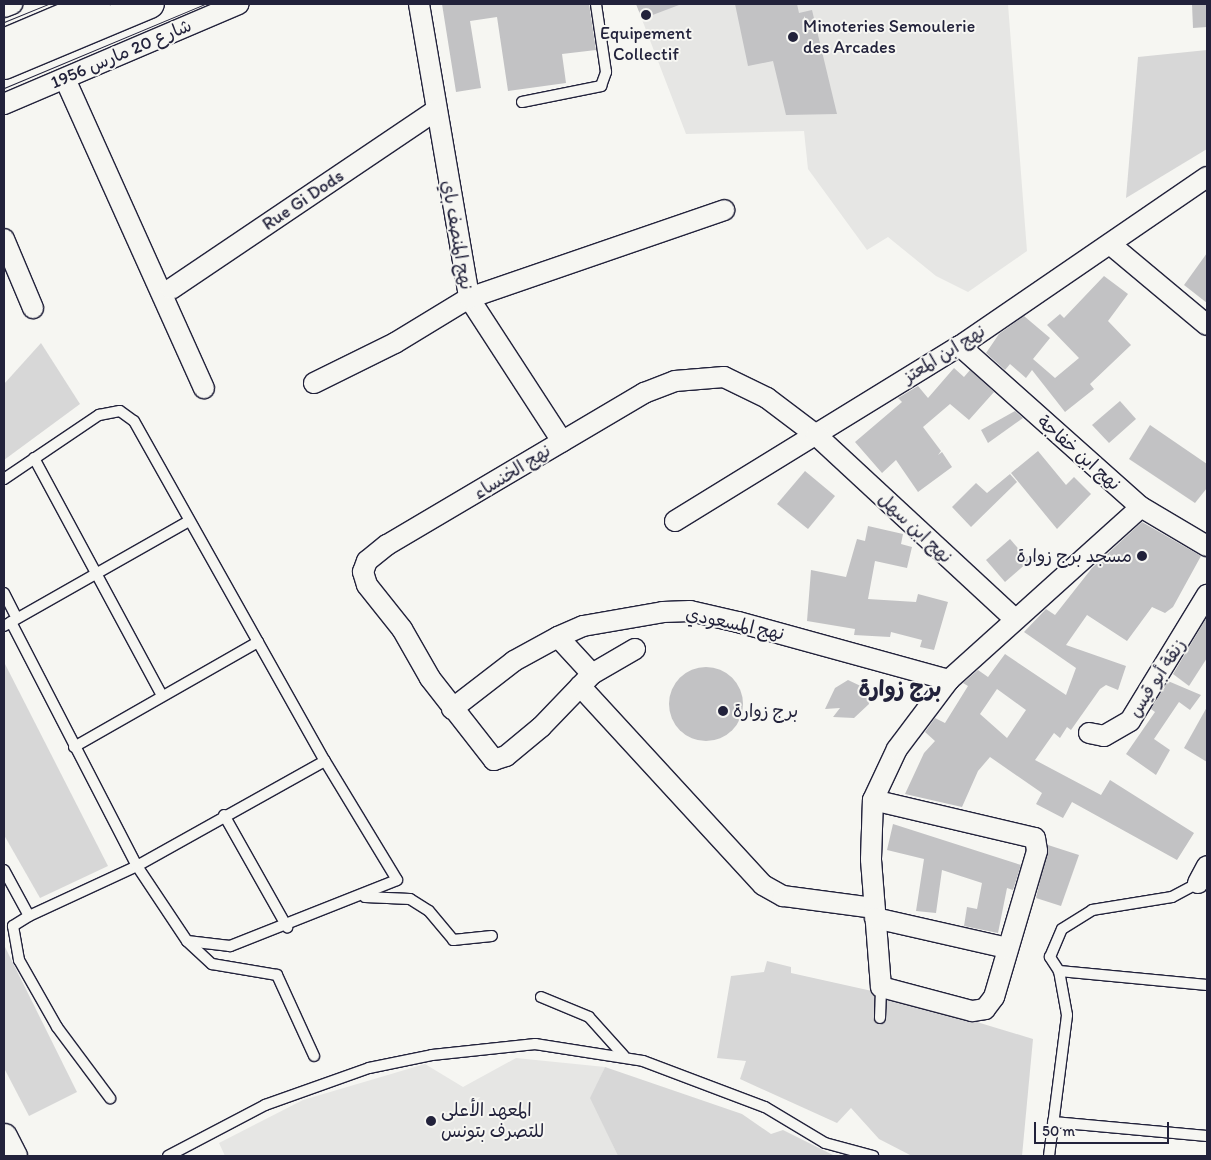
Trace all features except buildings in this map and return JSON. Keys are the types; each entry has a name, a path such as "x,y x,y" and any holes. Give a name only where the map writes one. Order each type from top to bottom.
{"main road":[{"path":"4,43 96,4"},
{"name":"شارع 20 مارس 1956","path":"4,65 150,4"}],"street":[{"path":"4,7 12,4"},
{"name":"شارع 20 مارس 1956","path":"4,104 239,4"},
{"name":"نهج المنصف باي","path":"419,4 435,112 469,298 562,441"},
{"path":"65,79 204,388"},
{"name":"Rue Gi Dods","path":"171,289 435,112"},
{"name":"نهج ابن المعتز","path":"675,521 960,346 1207,177"},
{"path":"314,383 395,343 469,298 724,210"},
{"path":"4,239 33,308"},
{"path":"1110,244 1207,325"},
{"name":"نهج ابن خفاجة","path":"960,346 1141,507 1207,546"},
{"name":"نهج الخنساء","path":"635,649 586,680 541,727 500,759 488,757 452,709 402,629 367,585 363,572 367,561 644,393 698,376 744,384 816,435"},
{"name":"نهج ابن سهل","path":"816,435 1015,619"},
{"path":"873,800 1036,838 1037,851 994,997 979,1012 881,987 875,913 873,800 897,749 949,680 1141,507"},
{"name":"زنقة أبو قيس","path":"1089,733 1104,736 1130,721 1207,595"},
{"name":"نهج المسعودي","path":"452,709 514,661 583,626 690,611 949,680"},
{"path":"558,637 586,680 763,885 784,896 875,913 1007,948"},
{"path":"4,1136 14,1156"}],"lane":[{"path":"522,102 601,86 606,72 596,4"},
{"path":"4,478 99,414 120,411 134,421 325,761 397,880 287,927 230,946 187,941"},
{"path":"34,458 94,573 162,696"},
{"path":"11,622 94,573 190,521"},
{"path":"4,594 11,622 74,748 137,866 187,941 212,964 277,975 314,1056"},
{"path":"74,748 258,642"},
{"path":"110,1098 56,1027 19,960 13,926 29,916 137,866 224,815 325,761"},
{"path":"224,815 287,927"},
{"path":"4,870 29,916"},
{"path":"1049,1156 1067,1015 1059,971 1050,957 1062,928 1092,910 1172,897 1202,874"},
{"path":"354,898 410,898 429,911 453,940 492,936"},
{"path":"1059,971 1207,984"},
{"path":"880,1018 881,987"},
{"path":"541,997 589,1017 624,1056"},
{"path":"168,1156 266,1105 369,1068 440,1054 535,1044 624,1056 765,1107 825,1143 872,1156"},
{"path":"1053,1122 1207,1136"}],"shaded area":[{"path":"636,4 1008,4 1027,251 968,292 936,276 888,237 867,250 808,169 804,131 686,134"},
{"path":"1207,50 1207,149 1126,198 1138,57"},
{"path":"41,343 80,404 4,460 4,384"},
{"path":"4,662 108,866 40,898 4,835"},
{"path":"4,945 77,1092 29,1116 4,1068"},
{"path":"767,961 791,967 791,973 881,993 1033,1039 1022,1156 912,1156 879,1139 851,1108 837,1123 740,1079 746,1061 717,1058 731,976 764,972"},
{"name":"المعهد الأعلى للتصرف بتونس","path":"516,1058 605,1067 591,1098 618,1156 225,1156 219,1143 303,1100 425,1064 463,1087"},
{"path":"605,1067 742,1114 771,1134 783,1130 835,1156 618,1156 590,1098"}],"tram line":[{"path":"4,22 48,4"},
{"path":"4,88 205,4"}],"place":[{"name":"Equipement Collectif","path":"646,15"},
{"name":"Minoteries Semoulerie des Arcades","path":"793,37"},
{"name":"مسجد برج زوارة","path":"1142,556"},
{"name":"برج زوارة","path":"723,711"},
{"name":"المعهد الأعلى للتصرف بتونس","path":"431,1121"}],"district":[{"name":"برج زوارة","path":"900,689"}]}
